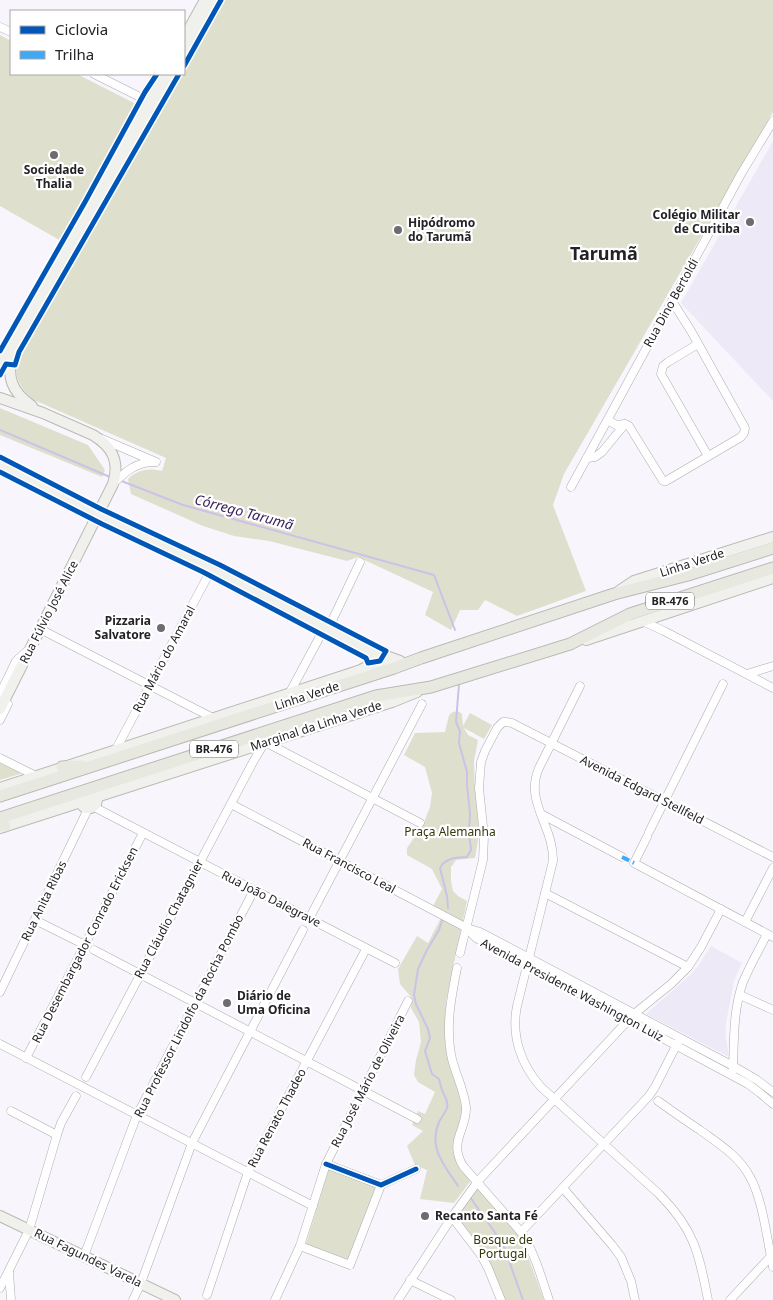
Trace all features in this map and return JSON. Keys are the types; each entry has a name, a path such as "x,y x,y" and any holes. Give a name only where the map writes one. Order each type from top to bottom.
{"highway":[{"name":"Linha Verde","path":"0,796 394,668 614,594 688,575 773,548"},
{"name":"Linha Verde","path":"1,825 376,696 431,687 570,644 630,614 773,568"},
{"path":"62,767 100,764"}],"main road":[{"path":"185,36 205,0"},
{"path":"185,53 215,0"},
{"path":"0,362 163,75"},
{"path":"43,413 27,403 15,390 10,378 14,353 172,75"},
{"path":"0,398 43,413 93,435 105,444 112,453 116,464 117,479"},
{"path":"0,465 98,516 211,570 359,645 371,656 372,663 358,671 0,788"},
{"name":"Rua Fúlvio José Alice","path":"0,709 117,479"},
{"name":"Linha Verde","path":"614,594 634,581 773,537"},
{"name":"Linha Verde","path":"570,644 773,578"},
{"path":"359,645 402,661"},
{"path":"358,671 421,658"},
{"name":"Marginal da Linha Verde","path":"1,825 136,785 392,702 431,687"},
{"path":"79,802 82,806 91,808 96,804 98,796"},
{"name":"Rua Fagundes Varela","path":"0,1216 176,1300"}],"street":[{"path":"96,75 148,101"},
{"name":"Rua Dino Bertoldi","path":"571,488 741,174 773,120"},
{"path":"608,420 616,425 625,424 629,426 663,481 741,437 744,433 745,428 672,301"},
{"path":"698,344 663,366 661,374 708,456"},
{"path":"587,458 595,457 602,452 625,424"},
{"path":"93,435 156,462 136,465 117,479"},
{"path":"289,694 325,627 331,623 360,562"},
{"name":"Rua Mário do Amaral","path":"116,749 211,570"},
{"path":"663,614 658,620 660,628 664,631"},
{"path":"642,621 773,688"},
{"path":"40,629 213,718"},
{"path":"0,694 16,661 31,647"},
{"path":"0,720 27,665 31,647"},
{"path":"747,674 773,666"},
{"path":"723,684 634,863 770,935 748,971 740,995 736,1018 732,1076"},
{"path":"580,686 538,768 534,781 534,795 549,834 553,854 552,867 515,1014 516,1039 526,1067 536,1081 659,1194 684,1224 695,1244 708,1300"},
{"path":"309,919 422,704"},
{"name":"Avenida Edgard Stellfeld","path":"467,928 483,856 484,836 480,794 481,762 497,728 503,722 512,723 773,857"},
{"path":"277,738 276,742 279,749"},
{"path":"265,742 420,823"},
{"name":"Rua Cláudio Chatagnier","path":"86,1077 265,742"},
{"path":"248,748 252,753 253,762"},
{"path":"0,758 36,776"},
{"name":"Rua Francisco Leal","path":"231,804 467,928"},
{"name":"Rua João Dalegrave","path":"91,808 200,862 394,963"},
{"name":"Rua Anita Ribas","path":"1,990 91,808"},
{"path":"541,814 622,857"},
{"name":"Rua Desembargador Conrado Ericksen","path":"26,1058 143,833"},
{"path":"745,922 773,868"},
{"name":"Rua Professor Lindolfo da Rocha Pombo","path":"84,1256 137,1115 254,890"},
{"path":"545,893 688,967"},
{"path":"398,1300 478,1181 628,1020 688,967 702,947 721,909"},
{"path":"35,920 85,945"},
{"path":"460,953 467,928"},
{"name":"Avenida Presidente Washington Luiz","path":"467,928 476,938 634,1014 732,1076 755,1088 773,1104"},
{"path":"133,1300 141,1284 192,1143 303,930"},
{"name":"Rua Renato Thadeo","path":"207,1295 248,1172 366,948"},
{"path":"94,950 418,1119"},
{"name":"Avenida Presidente Washington Luiz","path":"528,962 628,1020 733,1066 773,1092"},
{"path":"457,968 450,1002 448,1032 452,1059 466,1108 457,1151 463,1166 522,1232 530,1246 549,1300"},
{"path":"740,995 773,1010"},
{"name":"Rua José Mário de Oliveira","path":"275,1300 300,1246 326,1164 408,1001"},
{"path":"522,1232 652,1092 678,1042"},
{"path":"0,1044 313,1206"},
{"path":"0,1288 28,1230 61,1123 76,1096"},
{"path":"658,1102 723,1146 746,1170 757,1194 772,1255 773,1267"},
{"path":"11,1110 57,1135"},
{"path":"326,1164 382,1185"},
{"path":"300,1246 350,1266 382,1185 416,1169"},
{"path":"563,1188 621,1257 631,1281 635,1300"},
{"path":"452,1217 485,1261 501,1300"},
{"path":"730,1300 772,1255"},
{"path":"9,1270 11,1300"},
{"path":"410,1280 451,1300"}],"shaded area":[{"name":"Colégio Militar de Curitiba","path":"773,141 773,401 681,303"},
{"path":"711,946 742,963 734,981 726,1023 729,1057 646,1014 689,976"}],"green space":[{"name":"Hipódromo do Tarumã","path":"224,0 773,0 773,112 564,474 553,505 586,591 517,616 485,600 478,610 460,610 451,630 425,615 433,592 358,557 347,561 269,541 234,536 203,526 131,494 128,479 144,470 162,471 166,458 34,400 19,383 16,371 22,349 180,75 185,75 185,68"},
{"name":"Sociedade Thalia","path":"0,35 10,40 10,75 79,75 136,104 61,241 0,206"},
{"path":"0,408 88,445 105,470 102,477 0,435"},
{"name":"Praça Alemanha","path":"458,711 462,714 463,726 470,713 492,725 484,739 464,728 468,735 478,740 474,761 478,841 475,858 456,860 451,867 453,891 467,901 446,1001 446,1049 462,1107 462,1116 454,1140 454,1149 472,1179 454,1203 420,1199 427,1170 415,1165 407,1146 423,1131 412,1125 418,1111 425,1114 435,1092 418,1082 414,1075 421,1042 419,1022 411,1008 412,998 400,984 398,969 417,936 428,943 444,912 433,906 442,889 432,869 407,855 407,848 423,825 430,807 432,793 425,767 404,755 415,733 445,732 449,715"},
{"path":"0,763 19,772 20,774 0,780"},
{"path":"329,1168 377,1186 350,1261 306,1244"},
{"name":"Bosque de Portugal","path":"479,1186 520,1235 544,1300 503,1300 455,1216"}],"waterway":[{"name":"Córrego Tarumã","path":"0,430 110,477"},
{"name":"Córrego Tarumã","path":"119,480 183,505 434,575 455,630"},
{"name":"Córrego Tarumã","path":"448,908 440,868 448,860 467,857 471,850 467,772 459,743 460,731 456,722 459,684"},
{"name":"Córrego Tarumã","path":"442,921 418,969 414,995 416,1004 428,1029 430,1038 425,1051 432,1074 439,1079 447,1103 447,1108 436,1131 436,1148 458,1186"},
{"name":"Córrego Tarumã","path":"470,1197 503,1244 523,1300"}],"marked path":[{"path":"622,857 634,863"}],"cycle path":[{"path":"185,64 221,0"},
{"path":"0,351 156,75"},
{"path":"0,375 6,364 15,365 19,352 178,75"},
{"path":"0,457 101,509 220,565 386,651 380,661 368,663 366,658 203,572 102,524 0,472"},
{"path":"326,1164 381,1185 416,1169"}],"place":[{"name":"Sociedade Thalia","path":"54,155"},
{"name":"Colégio Militar de Curitiba","path":"750,222"},
{"name":"Hipódromo do Tarumã","path":"398,230"},
{"name":"Pizzaria Salvatore","path":"161,628"},
{"name":"Diário de Uma Oficina","path":"227,1003"},
{"name":"Recanto Santa Fé","path":"425,1216"}],"district":[{"name":"Tarumã","path":"604,254"}]}
